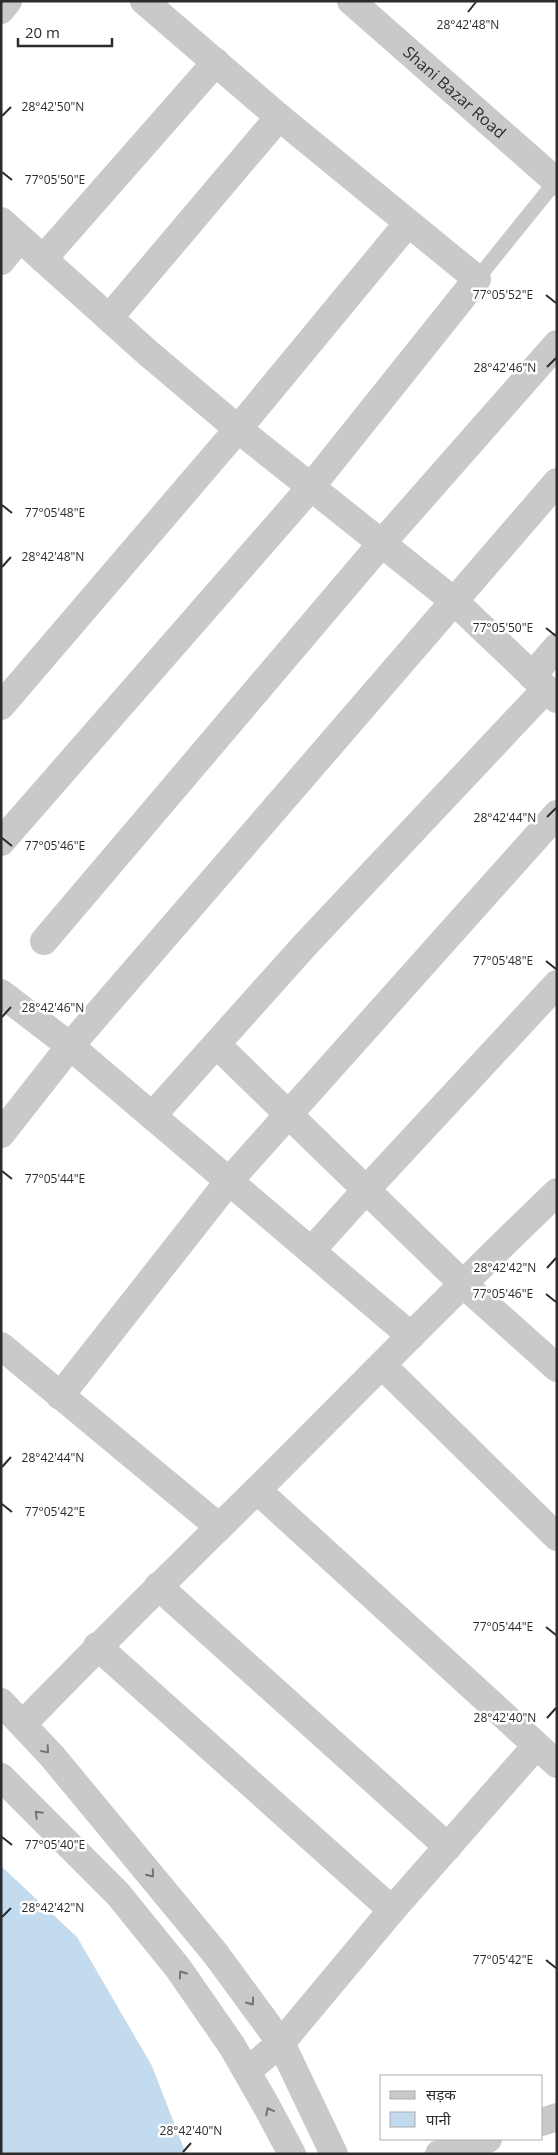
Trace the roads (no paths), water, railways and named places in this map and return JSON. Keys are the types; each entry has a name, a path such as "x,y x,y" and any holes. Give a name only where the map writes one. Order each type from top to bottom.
{"street":[{"path":"1,10 8,1"},
{"path":"1,842 310,488 477,279 279,117 144,1"},
{"name":"Shani Bazar Road","path":"351,1 556,182"},
{"path":"43,259 216,62"},
{"path":"109,318 279,117"},
{"path":"1,706 238,429 408,223"},
{"path":"1,261 11,230 109,318 238,429 454,601 545,688"},
{"path":"44,941 382,544 557,344"},
{"path":"1,1134 70,1046 557,482"},
{"path":"152,1116 304,945 545,688 557,647"},
{"path":"60,1396 229,1181 557,814"},
{"path":"312,1251 365,1191 557,984"},
{"path":"1,993 70,1046 411,1336"},
{"path":"217,1045 365,1191 462,1283 557,1368"},
{"path":"23,1724 98,1646 257,1490 462,1283 553,1203"},
{"path":"1,1346 219,1527"},
{"path":"382,1365 557,1537"},
{"path":"257,1490 557,1764"},
{"path":"158,1586 448,1847"},
{"path":"98,1646 392,1910"},
{"path":"1,1702 23,1724 142,1864 209,1946 281,2043 334,2154"},
{"path":"247,2071 281,2043 392,1910 536,1746"},
{"path":"1,1777 118,1894 178,1968 247,2071 292,2154"},
{"path":"543,2122 557,2117"},
{"path":"439,2154 485,2140"}],"lane":[{"path":"477,279 556,182"}],"water":[{"path":"1,1866 77,1937 152,2066 186,2154 1,2154"}]}
